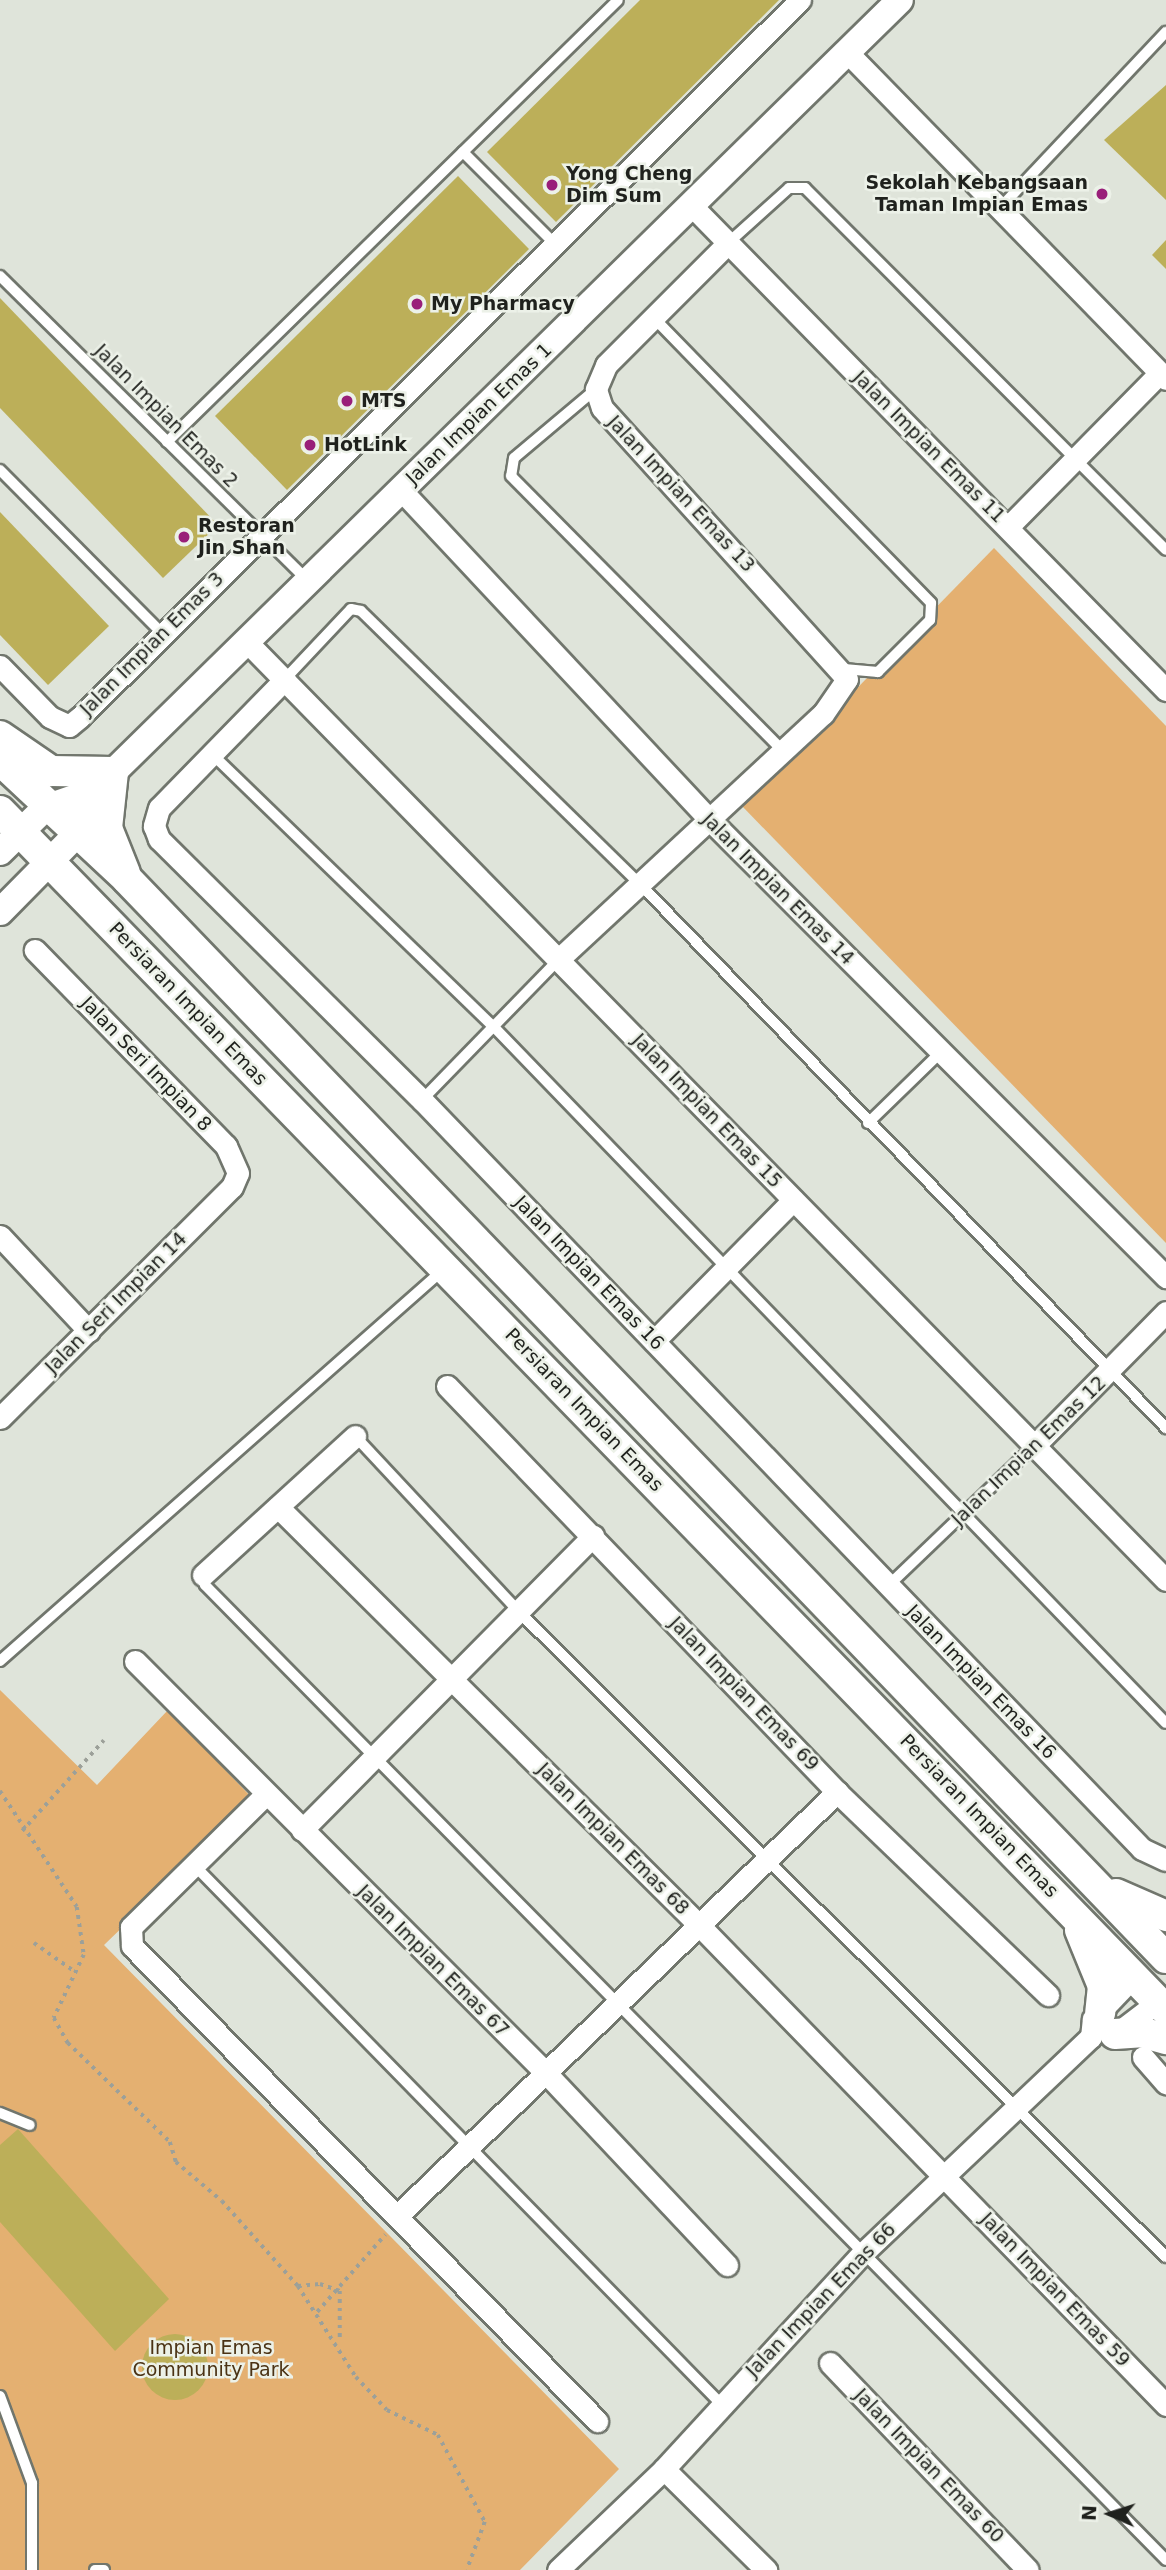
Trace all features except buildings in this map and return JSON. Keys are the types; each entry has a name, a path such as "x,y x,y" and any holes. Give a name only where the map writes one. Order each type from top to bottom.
{"main road":[{"path":"0,736 51,771 104,782 107,828 127,879"},
{"name":"Persiaran Impian Emas","path":"0,760 45,808 127,879 1164,1951"},
{"name":"Persiaran Impian Emas","path":"0,811 10,842 50,862 1134,1976 1163,2002"},
{"path":"1094,1881 1166,1916"},
{"path":"1072,1912 1102,1986 1102,2028 1140,2032 1154,2048"}],"street":[{"name":"Jalan Impian Emas 3","path":"0,666 51,717 69,726 800,0"},
{"name":"Jalan Impian Emas 1","path":"45,808 104,782 900,0"},
{"path":"847,52 1163,376 1074,459 1008,527"},
{"name":"Jalan Impian Emas 11","path":"691,205 1166,690"},
{"path":"596,389 606,365 728,243"},
{"name":"Jalan Impian Emas 13","path":"596,389 601,408 844,669"},
{"name":"Jalan Impian Emas 14","path":"401,490 709,820 1166,1277"},
{"name":"Jalan Impian Emas 15","path":"247,642 560,958 793,1200 1037,1443 1166,1580"},
{"path":"560,958 638,882 822,714 844,690 844,669"},
{"name":"Jalan Impian Emas 16","path":"285,679 159,808 154,826 159,839 422,1100 1142,1849 1166,1860"},
{"path":"0,912 77,834 104,782"},
{"path":"10,842 45,808"},
{"name":"Jalan Seri Impian 8","path":"35,950 226,1146 238,1173 232,1187"},
{"name":"Jalan Seri Impian 14","path":"0,1418 232,1187"},
{"path":"654,1341 793,1200"},
{"path":"0,1236 89,1331"},
{"name":"Jalan Impian Emas 12","path":"1037,1443 1111,1371 1166,1312"},
{"name":"Jalan Impian Emas 69","path":"447,1386 837,1792 1048,1995"},
{"path":"203,1575 355,1436"},
{"name":"Jalan Impian Emas 68","path":"278,1507 699,1925 944,2175"},
{"path":"302,1830 593,1536"},
{"name":"Jalan Impian Emas 67","path":"135,1661 264,1796 302,1830 546,2073 727,2265"},
{"path":"400,2217 837,1792"},
{"path":"264,1796 131,1927 132,1946 597,2421"},
{"path":"1134,1976 1164,1951"},
{"name":"Jalan Impian Emas 66","path":"558,2570 664,2469 862,2254 1102,2028 1134,1976"},
{"name":"Jalan Impian Emas 66","path":"1102,2028 1163,2002"},
{"path":"1154,2048 1166,2083"},
{"name":"Jalan Impian Emas 59","path":"944,2175 1166,2405"},
{"name":"Jalan Impian Emas 60","path":"830,2363 1028,2570"},
{"path":"664,2469 766,2570"}],"lane":[{"path":"167,442 618,0"},
{"path":"1000,208 1166,32"},
{"path":"463,152 555,244"},
{"path":"728,243 789,188 805,188 1166,550"},
{"name":"Jalan Impian Emas 2","path":"0,276 308,581"},
{"path":"653,317 931,603 930,620 878,673 844,669"},
{"path":"596,389 514,458 511,476 783,751"},
{"path":"0,470 162,633"},
{"path":"285,679 351,609 359,609 638,882 868,1124 1166,1428"},
{"path":"213,755 494,1027 1166,1723"},
{"path":"422,1100 560,958"},
{"path":"868,1124 941,1052"},
{"path":"0,1661 446,1268"},
{"path":"355,1436 518,1611 1166,2257"},
{"name":"Jalan Impian Emas 12","path":"888,1586 1037,1443"},
{"path":"203,1575 205,1585 621,2001 862,2254 1166,2560"},
{"path":"194,1865 722,2405"},
{"path":"0,2113 30,2125"},
{"path":"0,2396 32,2483 32,2570"},
{"path":"95,2570 104,2570"}],"path":[{"path":"22,1831 104,1741"},
{"path":"0,1791 22,1831 77,1907 84,1955 74,1971 54,2018 68,2043 170,2142 176,2162 222,2201 298,2286 340,2343 364,2385 387,2410 438,2435 467,2481 485,2522 467,2570"},
{"path":"34,1943 74,1971"},
{"path":"317,2312 340,2291 400,2217"},
{"path":"298,2286 320,2284 340,2291"},
{"path":"340,2291 340,2343"}],"green space":[{"path":"994,548 1166,726 1166,1243 742,806"},
{"name":"Impian Emas Community Park","path":"0,1690 97,1785 168,1710 254,1800 104,1945 619,2469 520,2570 0,2570"}],"place":[{"name":"Yong Cheng Dim Sum","path":"552,185"},
{"name":"Sekolah Kebangsaan Taman Impian Emas","path":"1102,194"},
{"name":"My Pharmacy","path":"417,304"},
{"name":"MTS","path":"347,401"},
{"name":"HotLink","path":"310,445"},
{"name":"Restoran Jin Shan","path":"184,537"}]}
